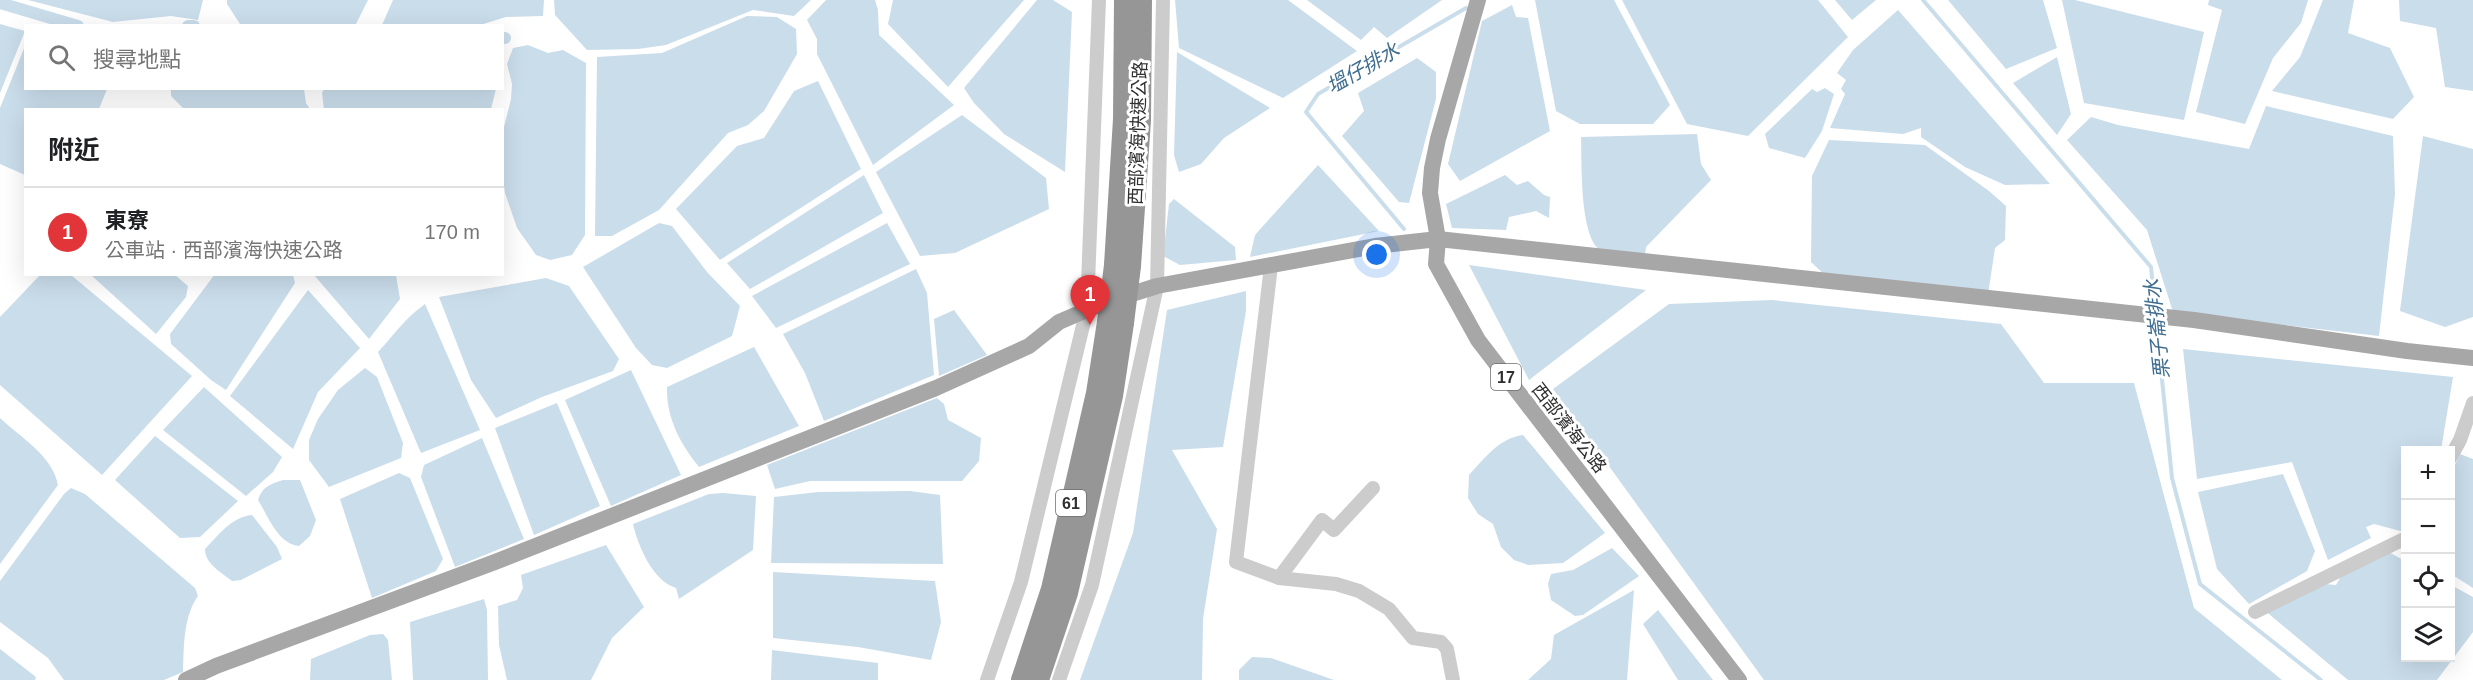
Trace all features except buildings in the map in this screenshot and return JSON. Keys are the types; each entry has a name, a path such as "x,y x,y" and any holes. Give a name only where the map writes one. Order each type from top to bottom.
{"highway":[{"name":"西部濱海快速公路","path":"1122,265 1124,0"},
{"name":"西部濱海快速公路","path":"1122,265 1141,120 1142,0"},
{"name":"61","path":"1039,680 1068,593 1113,396 1116,322 1122,265"},
{"name":"61","path":"1021,680 1051,589 1096,393 1116,322"}],"main road":[{"name":"西部濱海公路","path":"1478,0 1438,139 1432,168 1430,193 1437,239 1436,264 1478,340 1739,680"},
{"path":"186,680 216,666 495,562 936,388 1029,346 1059,322 1087,309 1157,286 1375,246 1437,239 2194,320 2407,351 2473,358"}],"street":[{"path":"987,680 1021,582 1087,309 1099,0"},
{"path":"1059,680 1092,585 1157,286 1163,0"},
{"path":"1271,266 1236,562 1279,578 1336,584 1359,591 1389,609 1413,638 1441,642 1448,649 1453,680"},
{"path":"2455,454 2466,442 2473,403"},
{"path":"1279,578 1322,520 1334,530 1373,488"},
{"path":"2255,612 2401,540"}],"water":[{"path":"28,0 203,0 198,20 171,16 113,22"},
{"path":"227,0 368,0 356,24 240,24 227,4"},
{"path":"393,0 544,0 543,16 506,17 483,24 382,24"},
{"path":"554,0 811,0 794,16 753,10 666,45 638,49 587,50 555,15"},
{"path":"826,0 875,0 878,10 879,35 954,105 873,165 817,54 817,39 807,20"},
{"path":"893,0 1024,0 948,87 888,24"},
{"path":"1037,0 1053,0 1072,12 1065,172 1004,134 974,103 964,88"},
{"path":"1175,0 1288,0 1357,51 1283,98 1179,48"},
{"path":"1307,0 1442,0 1387,38 1374,27 1361,40"},
{"path":"1535,0 1614,0 1670,105 1653,124 1580,124 1556,111"},
{"path":"1622,0 1818,0 1848,37 1748,136 1687,124"},
{"path":"1835,0 1876,0 1852,20"},
{"path":"1948,0 2043,0 2057,48 2006,69"},
{"path":"2062,0 2075,0 2204,32 2184,120 2084,103"},
{"path":"2209,0 2308,0 2301,23 2273,58 2245,124 2196,112 2222,10 2208,5"},
{"path":"2323,0 2354,0 2348,33 2390,48 2414,97 2393,119 2272,91 2300,57"},
{"path":"2399,0 2473,0 2473,91 2445,87 2436,28 2400,21"},
{"path":"1512,5 1516,17 1528,18 1550,131 1460,181 1448,164 1482,21"},
{"path":"1898,10 2050,184 2005,185 1965,167 1921,137 1921,128 1903,134 1830,128 1845,94 1841,89 1846,80 1837,73 1853,50"},
{"path":"747,16 777,17 796,29 797,54 764,111 748,125 728,133 659,210 612,236 595,236 597,57 662,53"},
{"path":"0,24 24,31 24,33 0,93"},
{"path":"528,45 548,53 563,50 586,63 585,235 572,255 550,260 536,255 517,228 505,193 504,127 512,84 507,64 513,48"},
{"path":"24,48 24,90 107,90 99,108 24,108 24,175 0,164 0,108"},
{"path":"1177,52 1270,108 1224,138 1201,164 1179,172 1174,155"},
{"path":"2057,57 2071,114 2057,135 2013,83"},
{"path":"1417,58 1436,72 1436,99 1409,203 1399,202 1342,136 1364,111 1358,93"},
{"path":"818,81 861,169 720,260 676,209 737,146 764,138 794,91"},
{"path":"1825,88 1834,94 1822,131 1805,158 1769,148 1765,134 1812,89 1817,92"},
{"path":"171,90 304,90 306,103 309,108 183,108 171,96"},
{"path":"323,90 496,90 491,108 324,108"},
{"path":"2266,106 2393,136 2395,194 2379,336 2173,312 2147,230 2067,140 2091,117 2118,125 2249,149"},
{"path":"962,115 1046,178 1049,209 955,253 920,256 876,172"},
{"path":"1697,134 1701,164 1711,180 1646,247 1645,255 1602,251 1595,244 1589,232 1586,217 1583,199 1581,137"},
{"path":"2423,136 2473,149 2473,317 2445,327 2400,311"},
{"path":"1829,140 1925,145 2006,206 2005,240 1995,248 1988,295 1827,277 1811,262 1812,176"},
{"path":"1318,165 1379,231 1250,257 1255,235"},
{"path":"864,175 883,213 750,289 727,263"},
{"path":"1505,175 1517,185 1528,181 1544,195 1550,197 1549,218 1536,211 1509,217 1506,230 1452,228 1446,204"},
{"path":"1174,199 1235,247 1236,260 1180,265 1163,256 1169,204"},
{"path":"659,223 672,226 707,272 740,306 732,336 667,368 652,365 636,348 583,267"},
{"path":"887,223 910,264 776,328 752,296"},
{"path":"1469,265 1646,290 1529,380"},
{"path":"916,269 927,293 934,375 824,421 805,373 783,334"},
{"path":"39,276 72,276 192,376 102,475 0,385 0,317"},
{"path":"92,276 176,276 188,286 186,297 156,334"},
{"path":"214,276 293,276 295,283 226,390 211,380 171,344 170,334"},
{"path":"315,276 396,276 400,299 369,339"},
{"path":"546,278 569,286 619,359 613,371 542,397 496,418 471,380 439,297"},
{"path":"308,290 360,348 318,392 293,449 230,396"},
{"path":"1246,291 1246,311 1223,447 1172,450 1217,529 1203,619 1202,680 1080,680 1133,533 1167,310"},
{"path":"1772,300 2001,324 2044,383 2134,383 2194,608 2282,680 1764,680 1553,389 1669,304"},
{"path":"425,304 480,430 421,453 378,352 405,321"},
{"path":"954,310 987,355 939,376 934,319"},
{"path":"754,347 799,426 699,467 676,430 669,409 667,387"},
{"path":"2183,349 2453,377 2442,446 2401,446 2401,531 2374,524 2366,527 2371,538 2328,560 2292,462 2197,479"},
{"path":"365,368 377,377 403,443 401,458 329,487 309,460 309,440 318,419 338,390"},
{"path":"631,370 681,475 611,506 565,400"},
{"path":"204,387 282,457 273,472 246,496 163,430"},
{"path":"937,398 944,404 948,420 981,438 979,461 962,481 810,481 775,489 767,465"},
{"path":"557,403 600,506 534,535 495,428"},
{"path":"0,418 43,456 50,465 58,485 0,564"},
{"path":"1523,435 1605,533 1563,563 1528,565 1514,560 1501,547 1493,524 1478,514 1468,498 1469,475 1500,444"},
{"path":"155,436 238,501 200,537 180,538 115,480"},
{"path":"482,438 524,539 455,567 421,477 424,465"},
{"path":"2460,454 2473,459 2473,588 2455,577 2455,465"},
{"path":"399,473 410,478 443,559 436,571 372,598 340,499"},
{"path":"2283,474 2315,551 2307,571 2249,604 2217,569 2198,492"},
{"path":"283,480 300,480 316,520 310,536 299,546 279,535 258,500 267,487"},
{"path":"71,488 85,494 195,588 198,596 189,613 187,623 183,672 164,680 64,680 48,658 0,622 0,581 64,494"},
{"path":"910,491 940,495 943,564 771,563 774,497 818,492"},
{"path":"709,494 756,496 753,550 679,599 676,588 660,578 648,562 633,524"},
{"path":"252,515 277,547 282,559 241,580 232,581 211,563 205,549 232,523"},
{"path":"606,545 644,607 612,638 591,680 507,680 499,645 498,606 517,600 523,588 521,575"},
{"path":"1612,548 1639,576 1583,615 1575,616 1551,600 1548,584 1551,574 1573,570"},
{"path":"2385,550 2401,559 2401,662 2450,662 2437,680 2348,680 2263,609 2314,583 2336,585 2346,568"},
{"path":"773,572 935,581 941,622 931,660 858,647 773,638"},
{"path":"2455,587 2473,597 2473,632 2455,656"},
{"path":"1634,590 1627,680 1528,680 1551,659 1554,635"},
{"path":"484,599 487,610 488,680 413,680 410,622"},
{"path":"1658,610 1713,680 1678,680 1643,624"},
{"path":"383,634 388,640 392,680 310,680 311,659 370,635"},
{"path":"0,649 36,677 35,680 0,680"},
{"path":"772,650 878,663 878,680 771,680"},
{"path":"1252,657 1271,658 1334,680 1239,680 1239,670"}],"waterway":[{"name":"栗子崙排水","path":"1923,0 2151,267 2155,310"},
{"path":"0,3 71,24"},
{"name":"塭仔排水","path":"1404,229 1306,112 1318,94 1466,8"},
{"name":"栗子崙排水","path":"2156,320 2172,478 2200,584 2321,680"}],"place":[{"name":"東寮","path":"1090,325"}]}
